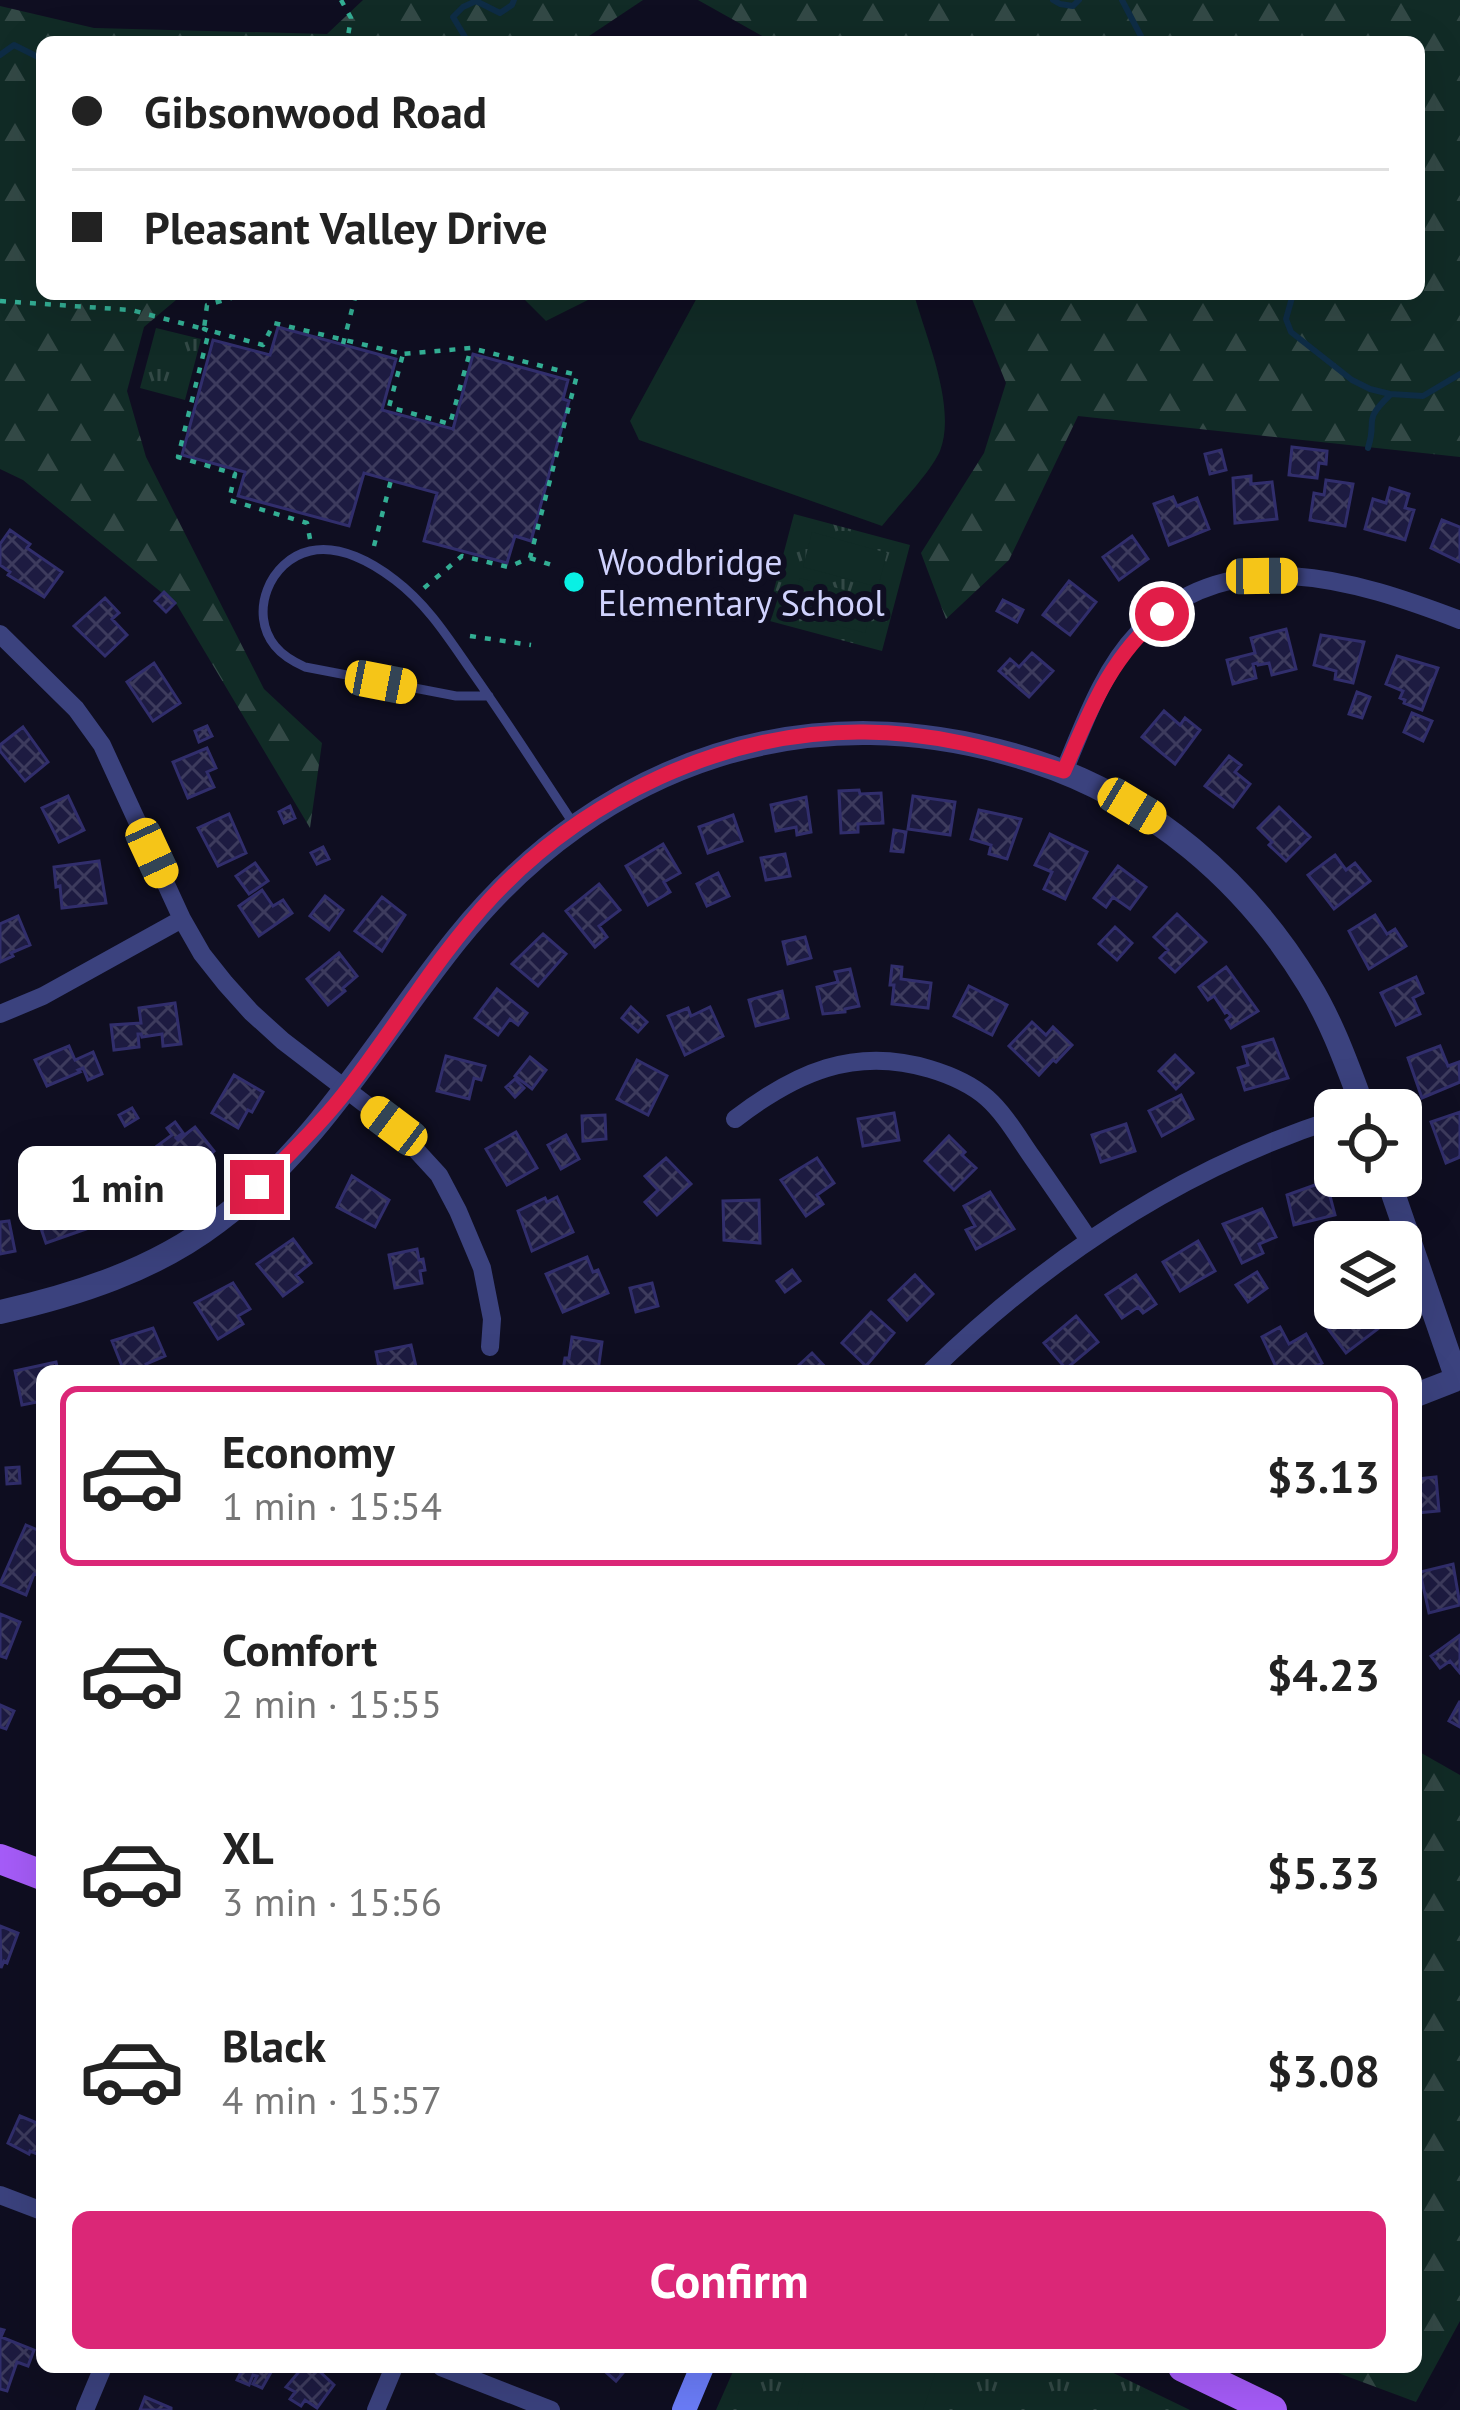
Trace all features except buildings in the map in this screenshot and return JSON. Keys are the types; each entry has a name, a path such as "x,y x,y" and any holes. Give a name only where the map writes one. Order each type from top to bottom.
{"main road":[{"path":"0,1859 36,1873"},
{"path":"684,2410 699,2373"},
{"path":"1195,2373 1271,2410"}],"street":[{"path":"1064,771 1096,697 1138,633 1198,591 1229,580 1303,575 1353,583 1460,620"},
{"path":"0,634 42,672 102,745 202,953 251,1012 394,1126 439,1175 482,1268 492,1319 490,1347"},
{"path":"0,1312 111,1280 216,1223 257,1187 347,1091 480,911 529,860 575,826 633,790 689,764 809,734 862,731 968,743 1064,771 1154,819 1195,849 1275,935 1310,986 1355,1089"},
{"path":"0,1014 43,996 182,919"},
{"path":"735,1119 768,1094 830,1066 880,1059 941,1072 987,1099 1010,1124 1089,1240"},
{"path":"937,1365 994,1311 1089,1240 1189,1178 1314,1126"},
{"path":"1394,1197 1459,1382 1422,1393"},
{"path":"0,2194 36,2209"},
{"path":"85,2410 100,2373"},
{"path":"376,2410 391,2373"},
{"path":"456,2373 550,2410"}],"lane":[{"path":"489,696 456,696 305,667 273,645 263,609 267,588 292,558 327,550 369,563 414,596 436,620 489,696 575,826"}],"path":[{"path":"341,0 351,18 348,36"},
{"path":"204,329 207,305 224,300"},
{"path":"344,342 354,300"},
{"path":"0,301 131,310 263,345 274,322 403,354 471,348 577,375 530,559"},
{"path":"204,329 209,331 178,457 235,474 230,500 307,524 312,551"},
{"path":"403,354 389,406 450,424 471,348"},
{"path":"369,563 391,480"},
{"path":"414,596 462,556 508,567 530,559 558,567"},
{"path":"470,636 531,645"}],"green space":[{"path":"363,0 643,0 589,36 36,36 36,300 176,300 144,327 127,391 146,457 264,689 322,743 310,828 177,605 23,480 0,469 0,6 94,28 327,34"},
{"path":"698,0 1460,0 1460,457 1078,416 1009,560 946,619 921,553 984,453 1006,383 972,300 1425,300 1425,36 762,36"},
{"path":"525,300 588,300 546,321"},
{"path":"696,300 916,300 938,372 945,414 940,451 882,526 639,440 630,421"},
{"path":"156,328 201,339 185,400 140,388"},
{"path":"794,514 910,545 882,651 766,620"},
{"path":"812,532 887,553 878,587 803,567"},
{"path":"800,578 874,598 865,633 790,612"},
{"path":"1422,1753 1460,1775 1460,2321 1416,2402 1338,2373 1422,2373"},
{"path":"732,2373 1113,2373 1190,2410 716,2410"},
{"path":"806,2373 935,2374 923,2410 797,2410"}],"waterway":[{"path":"464,36 453,17 463,7 476,1 500,13 514,0"},
{"path":"1053,0 1073,6 1079,0"},
{"path":"1122,0 1141,36"},
{"path":"0,55 14,45 36,56"},
{"path":"1291,300 1286,319 1291,332 1370,389 1423,396 1460,374"},
{"path":"1368,448 1373,416 1390,395"}],"place":[{"name":"Woodbridge Elementary School","path":"574,582"}],"route":[{"path":"257,1187 347,1091 493,896 529,860 575,826 633,790 689,764 809,734 862,731 968,743 1064,771 1118,660 1138,633 1162,614"}]}
